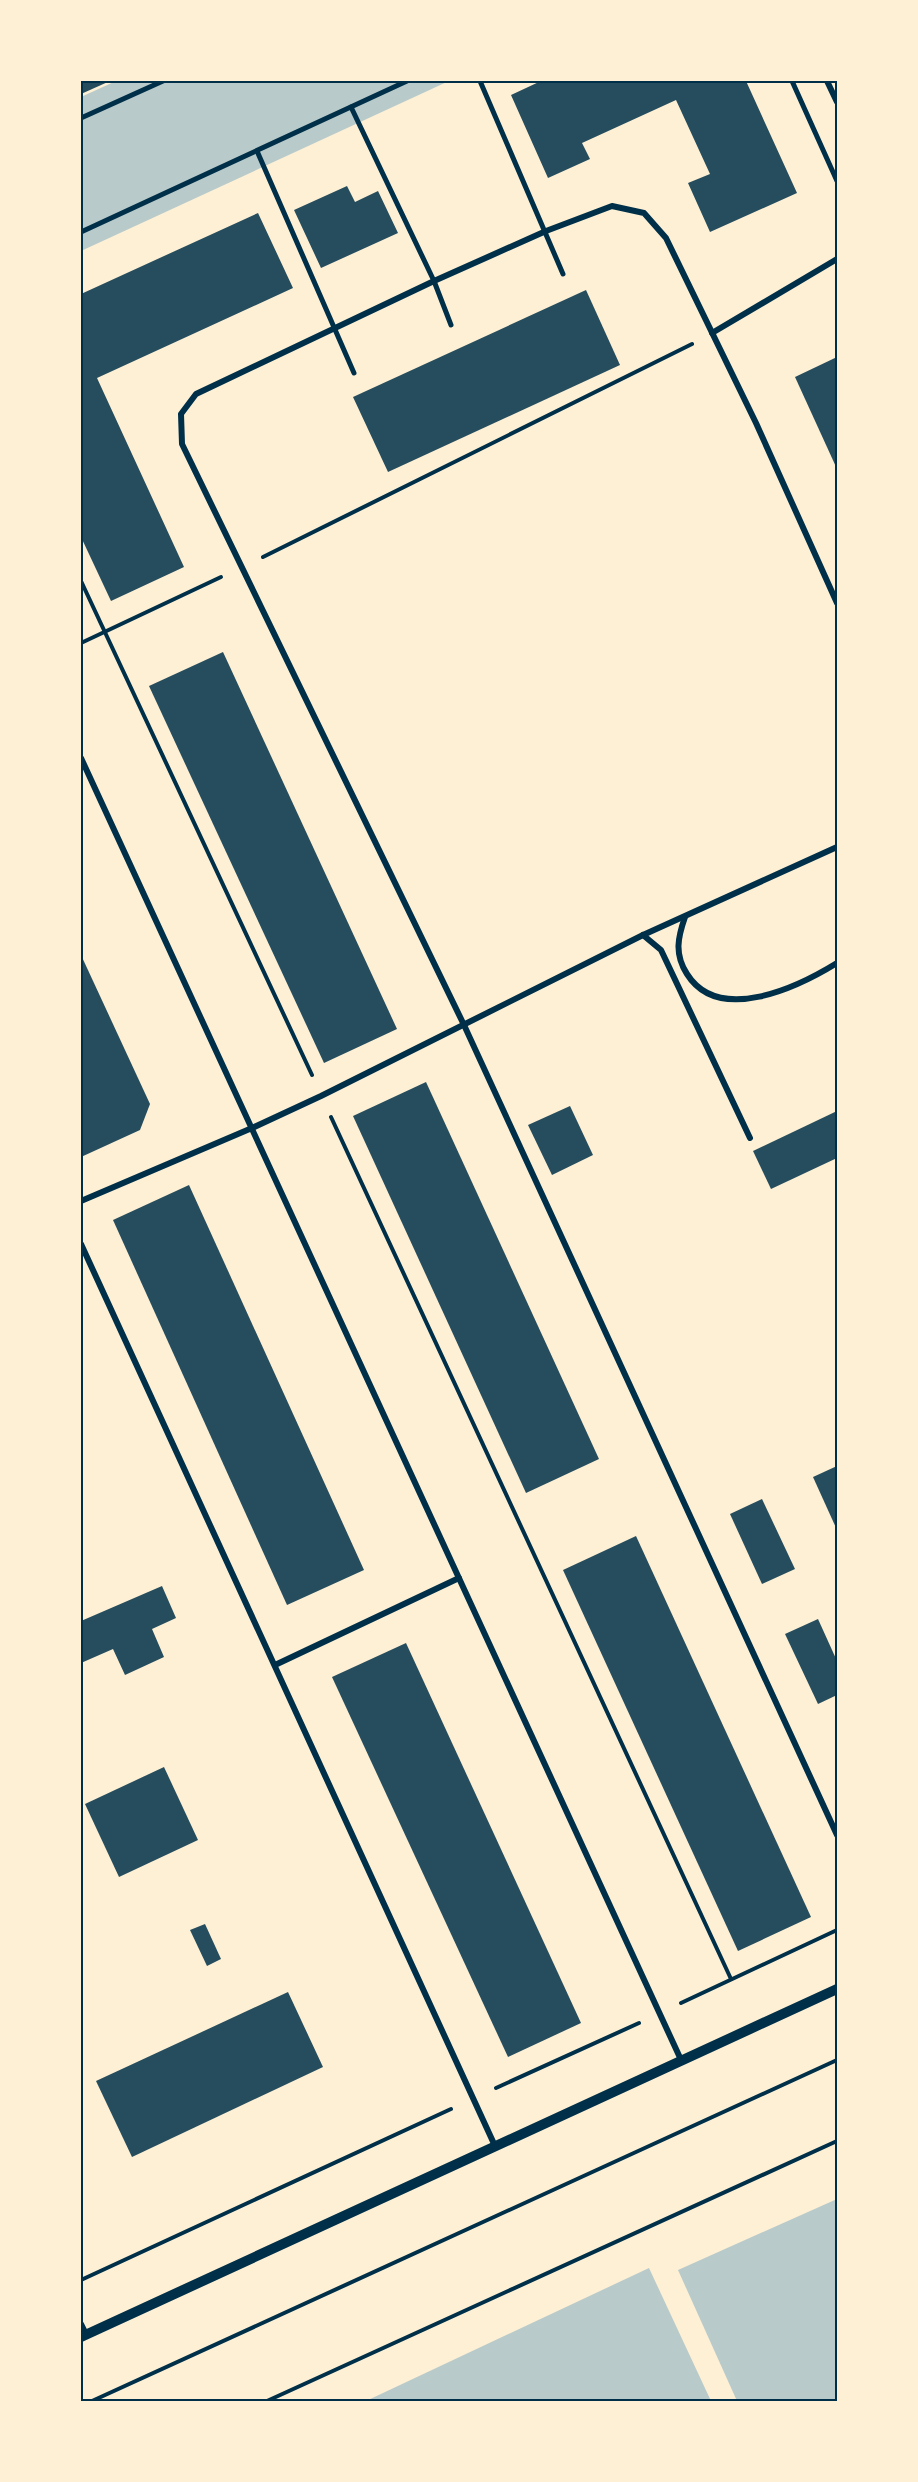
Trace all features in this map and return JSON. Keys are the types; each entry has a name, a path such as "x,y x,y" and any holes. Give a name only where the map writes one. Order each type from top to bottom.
{"street":[{"path":"81,118 163,81"},
{"path":"81,232 407,81"},
{"path":"480,81 563,274"},
{"path":"792,81 837,181"},
{"path":"827,81 837,102"},
{"path":"351,107 434,281 451,325"},
{"path":"258,151 354,373"},
{"path":"837,603 756,423 666,238 644,213 612,206 546,231 333,328 196,394 181,414 182,444 464,1025 837,1835"},
{"path":"712,333 837,259"},
{"path":"81,758 682,2062"},
{"path":"81,1201 321,1096 643,935 837,847"},
{"path":"685,916 677,939 680,963 694,985 712,996 736,999 762,996 810,978 837,963"},
{"path":"643,935 662,950 750,1138"},
{"path":"81,1244 495,2146"},
{"path":"275,1665 459,1578"},
{"path":"83,2332 682,2062 837,1989"}],"path":[{"path":"81,643 242,567 712,333"},
{"path":"81,581 731,1979"},
{"path":"81,2280 660,2014 837,1930"},
{"path":"92,2401 837,2060"},
{"path":"267,2401 837,2141"}],"shaded area":[{"path":"116,81 449,81 81,251 81,97"},
{"path":"837,2199 837,2401 737,2401 678,2270"},
{"path":"649,2268 711,2401 366,2401"}],"building":[{"path":"81,81 110,81 81,94"},
{"path":"541,81 746,81 797,193 710,232 688,183 710,174 676,100 582,143 590,159 548,178 511,95"},
{"path":"347,186 355,202 378,191 398,233 321,268 294,210"},
{"path":"258,213 293,288 97,378 184,567 111,601 81,537 81,294"},
{"path":"586,290 620,365 388,472 353,397"},
{"path":"837,357 837,469 795,377"},
{"path":"223,652 397,1029 324,1063 149,686"},
{"path":"81,955 150,1104 140,1130 81,1157"},
{"path":"426,1082 599,1459 526,1493 353,1116"},
{"path":"570,1106 593,1155 552,1175 528,1125"},
{"path":"837,1111 837,1158 771,1189 753,1151"},
{"path":"189,1185 364,1570 287,1605 113,1220"},
{"path":"837,1466 837,1530 813,1477"},
{"path":"762,1499 795,1569 762,1584 730,1514"},
{"path":"636,1536 811,1917 738,1951 563,1570"},
{"path":"162,1586 176,1618 152,1629 164,1657 125,1675 113,1649 81,1663 81,1621"},
{"path":"818,1619 837,1661 837,1695 818,1704 785,1634"},
{"path":"406,1643 581,2023 508,2057 332,1677"},
{"path":"164,1767 198,1840 119,1877 85,1804"},
{"path":"205,1924 221,1959 207,1966 190,1930"},
{"path":"288,1992 323,2067 132,2157 96,2081"}]}
